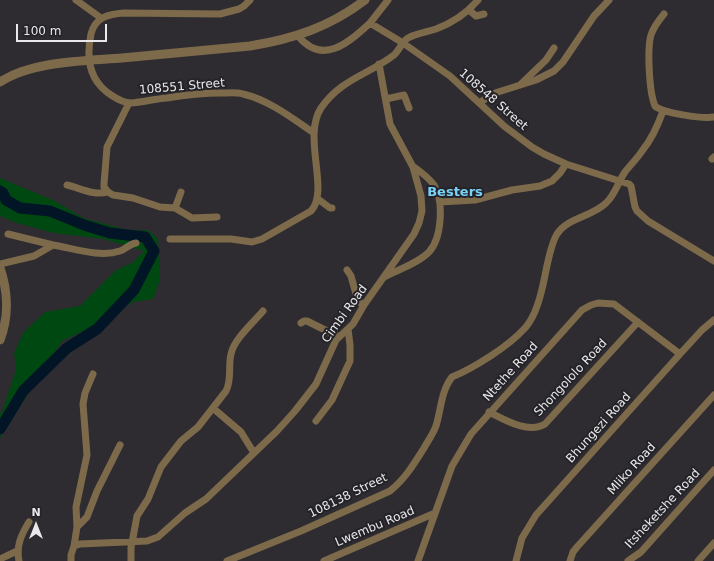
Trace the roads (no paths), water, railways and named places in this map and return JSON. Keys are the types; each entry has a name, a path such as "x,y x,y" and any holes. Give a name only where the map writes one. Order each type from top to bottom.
{"street":[{"path":"76,0 100,18"},
{"path":"89,60 92,28 100,18 124,13 220,14 239,9 250,0"},
{"path":"0,82 24,70 40,66 89,60 250,46 273,42 298,36 336,18 365,0"},
{"path":"298,36 309,47 330,51 342,45 370,23 388,0"},
{"path":"170,239 231,239 252,242 260,240 309,212 318,199 314,133 318,113 332,95 349,81 394,55 409,37 438,28 469,10 478,0"},
{"path":"479,103 495,93 536,80 554,71 594,16 609,0"},
{"path":"469,10 476,16 484,14"},
{"path":"664,14 655,26 649,46 653,101 656,107 663,111 704,118 714,117"},
{"name":"108548 Street","path":"370,23 403,43 450,76 516,136 544,154 566,164 620,181 631,186 635,207 638,211 648,220 714,261"},
{"path":"520,85 546,60 554,48"},
{"name":"108551 Street","path":"89,60 91,74 99,86 114,98 129,103 174,96 216,93 241,94 274,106 314,133"},
{"name":"Cimbi Road","path":"74,546 80,544 150,540 162,535 185,513 206,499 277,431 314,386 334,344 353,324 364,305 386,276 414,234 421,218 421,196 413,167 391,127 379,64"},
{"path":"386,99 404,95 409,108"},
{"path":"108,192 104,187 107,147 129,103"},
{"name":"108138 Street","path":"227,561 301,531 390,491 396,486 412,469 432,435 450,374 475,365 512,340 526,328 535,310 542,290 553,243 557,233 568,223 596,210 605,204 654,133 663,111"},
{"path":"440,202 475,200 512,190 540,186 552,181 566,164"},
{"path":"386,276 422,258 433,248 437,241 440,202 437,192 429,179 413,167"},
{"path":"67,185 90,192 108,192 160,207 175,208 192,218 217,217"},
{"path":"175,208 181,192"},
{"path":"318,199 332,208"},
{"path":"8,234 86,252 107,253 121,251 136,242"},
{"path":"0,264 38,254 53,244"},
{"path":"0,268 5,325 0,340"},
{"path":"347,270 351,276 358,301 364,305"},
{"name":"Ntethe Road","path":"418,561 452,466 471,434 489,412 586,307 598,303 614,304 621,307 680,354"},
{"path":"131,561 131,548 137,516 148,499 163,463 181,441 198,427 214,409 226,391 229,385 230,358 233,348 240,337 263,311"},
{"name":"Bhungezi Road","path":"516,561 522,538 536,515 680,354 702,330 714,320"},
{"path":"301,323 307,321 339,338"},
{"name":"Shongololo Road","path":"489,412 520,425 535,428 545,424 638,322"},
{"path":"316,420 332,400 350,361 348,329"},
{"path":"71,561 77,528 76,506 87,455 83,404 85,393 93,374"},
{"name":"Mliko Road","path":"570,561 573,552 577,547 714,395"},
{"path":"214,409 241,432 254,453"},
{"path":"77,528 87,517 97,491 120,445"},
{"name":"Itsheketshe Road","path":"628,561 641,552 714,470"},
{"name":"Lwembu Road","path":"324,561 435,513"},
{"path":"19,561 17,552 21,536 29,522"},
{"path":"698,561 714,543"},
{"path":"0,559 17,552"}],"waterway":[{"path":"0,191 3,193 6,200 20,208 50,211 84,225 110,233 145,237 154,251 134,290 97,329 67,348 23,391 0,429"}],"district":[{"name":"Besters","path":"455,193"}]}
